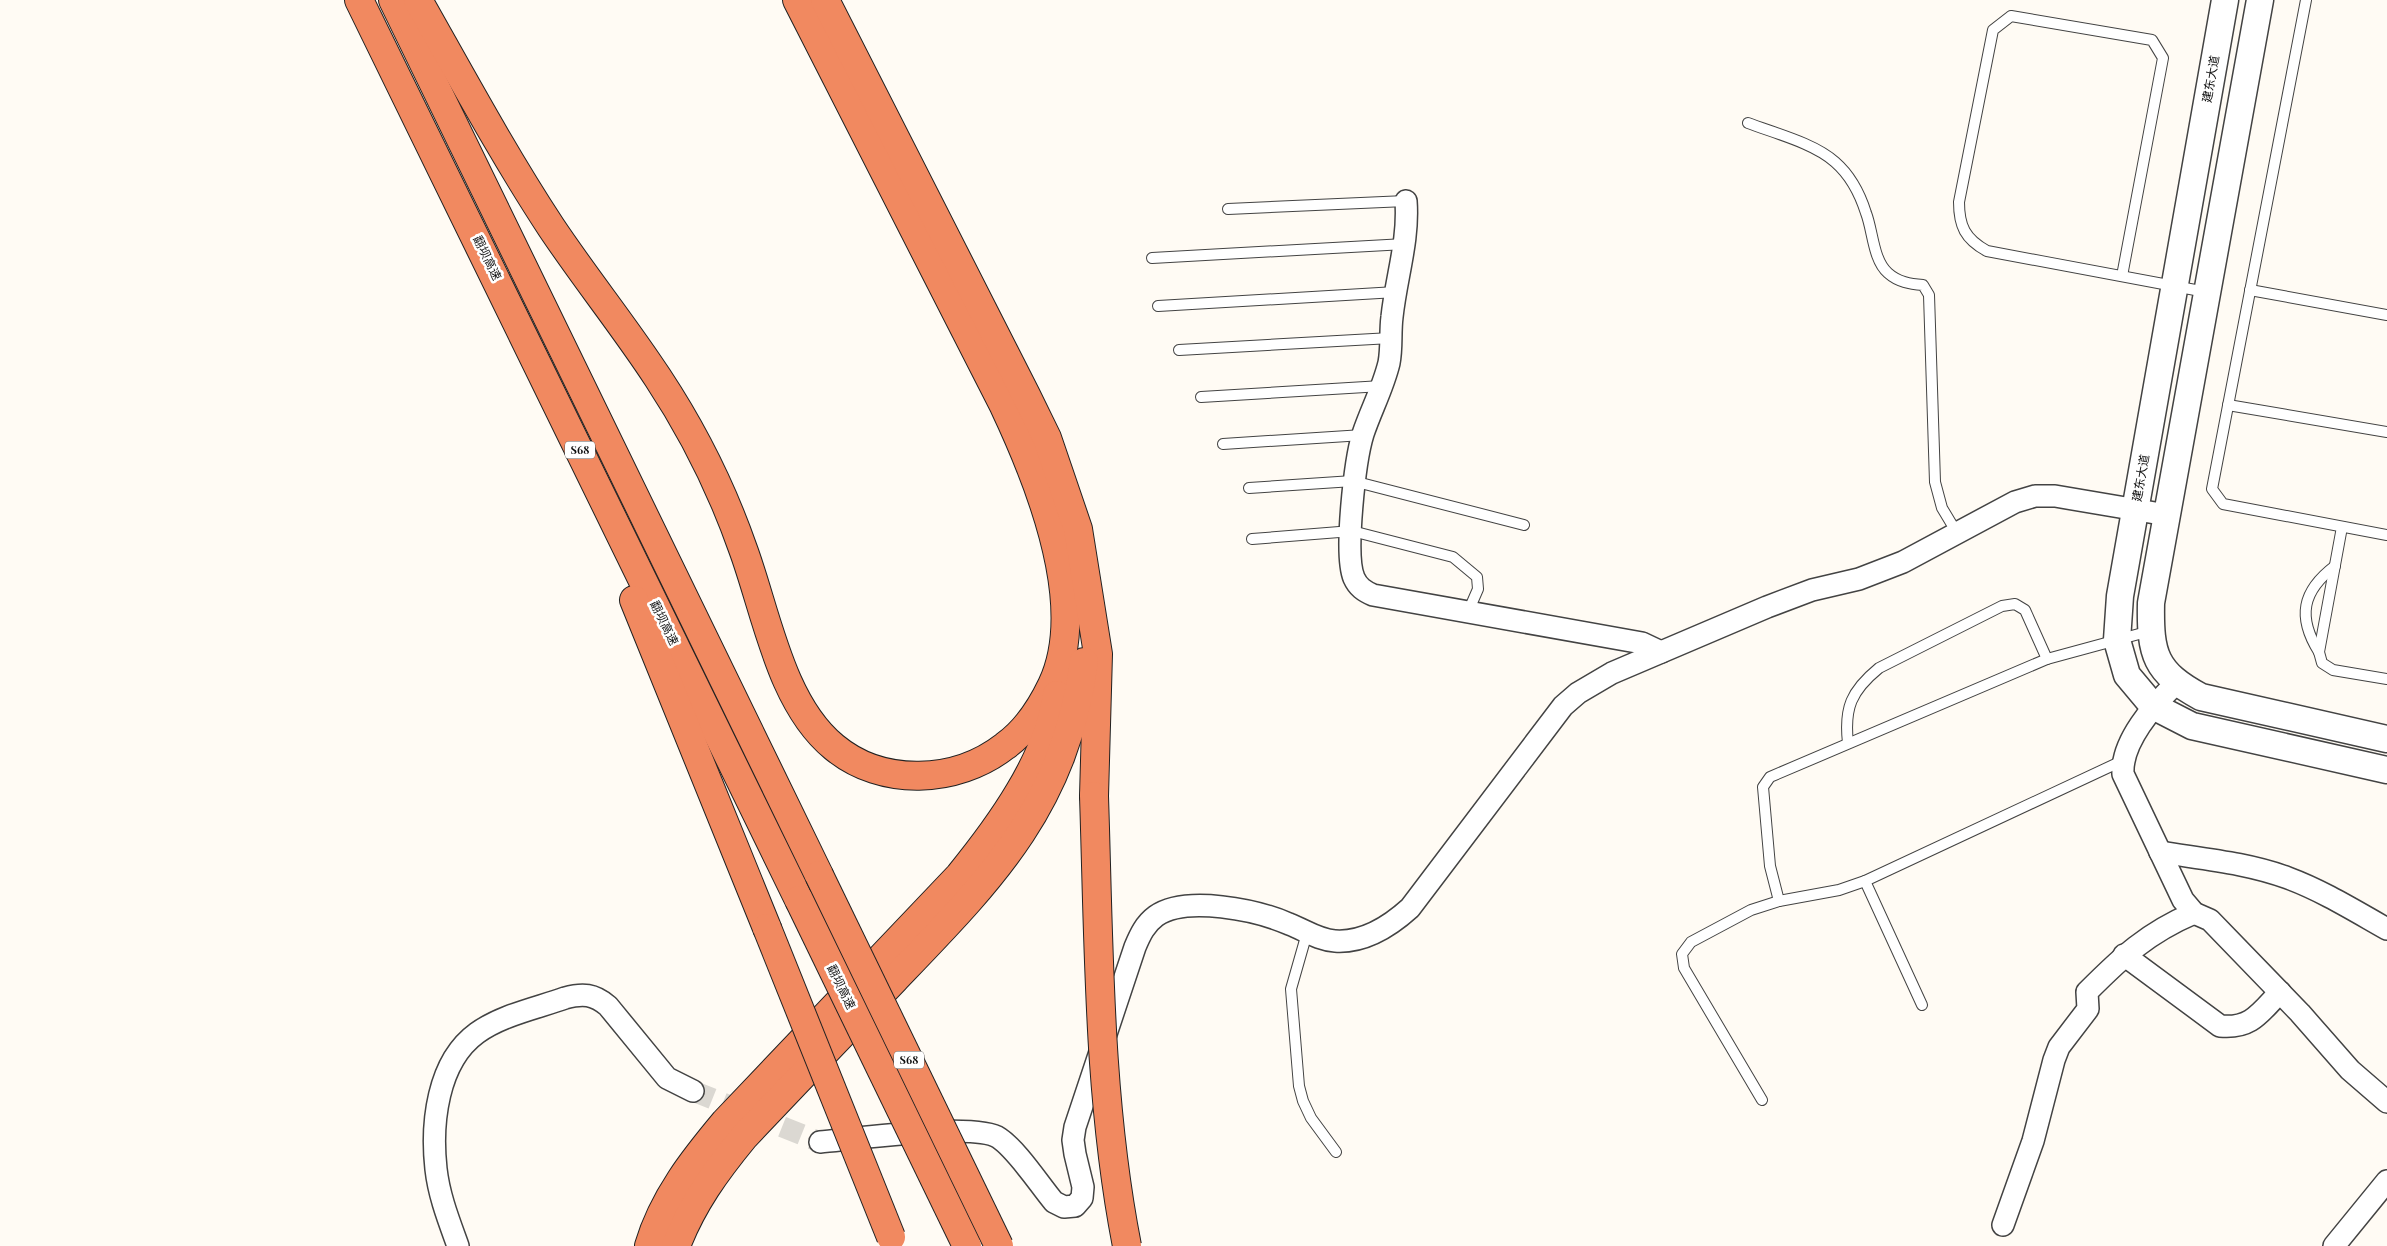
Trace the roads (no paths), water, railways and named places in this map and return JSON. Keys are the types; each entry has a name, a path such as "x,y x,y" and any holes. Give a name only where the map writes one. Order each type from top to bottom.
{"highway":[{"name":"翻坝高速","path":"359,0 968,1246"},
{"name":"S68","path":"393,0 819,875 1004,1243"},
{"path":"418,0 498,140 548,222 654,371 684,421 727,506 773,641 791,686 815,728 833,746 863,765 880,771 906,776 933,775 959,770 985,760 1008,745 1027,726 1046,696 1063,654"},
{"path":"650,1246 666,1207 682,1176 703,1148 959,876 1010,808 1030,772 1044,737 1056,701 1063,654 1064,613 1053,530 1024,447 797,0"},
{"path":"825,0 1046,438 1078,529 1098,654 1094,796 1102,1034 1109,1118 1127,1246"},
{"path":"546,380 893,1242"},
{"path":"676,1246 686,1218 712,1175 744,1137 978,892 1029,823 1062,754 1077,705 1084,663 1087,620 1086,575"}],"street":[{"name":"建东大道","path":"2225,0 2120,596 2117,640 2127,674 2153,706 2192,726 2387,770"},
{"path":"2260,0 2151,603 2150,631 2156,658 2176,683 2201,697 2387,739"},
{"path":"1406,201 1408,225 1396,292 1390,338 1390,359 1382,386 1363,435 1353,481 1351,567 1357,584 1364,591 1373,595 1642,643 1661,652"},
{"path":"820,1142 964,1136 988,1132 998,1136 1006,1143 1054,1202 1064,1207 1075,1206 1082,1198 1083,1187 1073,1140 1075,1127 1135,947 1146,925 1167,910 1181,906 1204,906 1269,917 1307,933 1335,941 1368,936 1397,920 1420,896 1563,706 1578,693 1604,678 1767,606 1812,590 1858,579 1903,562 2015,502 2035,496 2055,496 2167,515"},
{"path":"2176,683 2153,706 2127,749 2122,761 2124,774 2182,900 2194,913 2210,920 2280,992 2350,1070 2387,1102"},
{"path":"2160,852 2252,867 2288,878 2321,892 2387,929"},
{"path":"2003,1225 2033,1141 2059,1047 2088,1009 2086,992 2124,955 2147,937 2194,913"},
{"path":"2124,955 2220,1026 2235,1028 2250,1022 2280,992"},
{"path":"458,1246 445,1210 438,1178 434,1129 442,1088 450,1067 461,1048 477,1033 496,1022 566,998 589,994 600,999 608,1006 667,1078 693,1092"},
{"path":"2334,1246 2387,1181"}],"lane":[{"path":"2306,0 2212,489 2223,504 2387,535"},
{"path":"2122,276 2163,58 2152,40 2011,16 1993,30 1959,202 1959,218 1963,232 1973,243 1987,250 2122,276 2174,286 2208,292"},
{"path":"1748,123 1816,150 1834,161 1847,175 1858,193 1866,212 1879,260 1887,272 1898,280 1923,285 1930,295 1935,482 1942,508 1957,533"},
{"path":"1228,209 1406,201"},
{"path":"1152,258 1405,244"},
{"path":"2250,290 2387,316"},
{"path":"1158,306 1396,292"},
{"path":"1179,350 1390,338"},
{"path":"1201,397 1382,386"},
{"path":"2228,404 2387,432"},
{"path":"1224,444 1363,435"},
{"path":"1249,488 1353,481 1524,525"},
{"path":"2319,652 2342,526"},
{"path":"1252,539 1352,530 1453,557 1477,577 1478,589 1468,612"},
{"path":"2335,566 2318,581 2307,602 2305,616 2307,629 2319,652 2322,664 2332,670 2387,679"},
{"path":"1848,743 1845,722 1850,702 1861,683 1879,668 2002,606 2015,604 2025,610 2047,659"},
{"path":"1779,901 1770,866 1763,787 1765,781 1770,777 2047,659 2150,631"},
{"path":"1762,1100 1684,968 1682,954 1691,942 1751,910 1779,901 1839,890 1865,881 2122,761"},
{"path":"1865,881 1922,1004"},
{"path":"1307,933 1291,989 1300,1086 1303,1101 1311,1118 1336,1152"},
{"path":"969,1159 1004,1243"}],"tunnel":[{"path":"693,1091 820,1142"}]}
